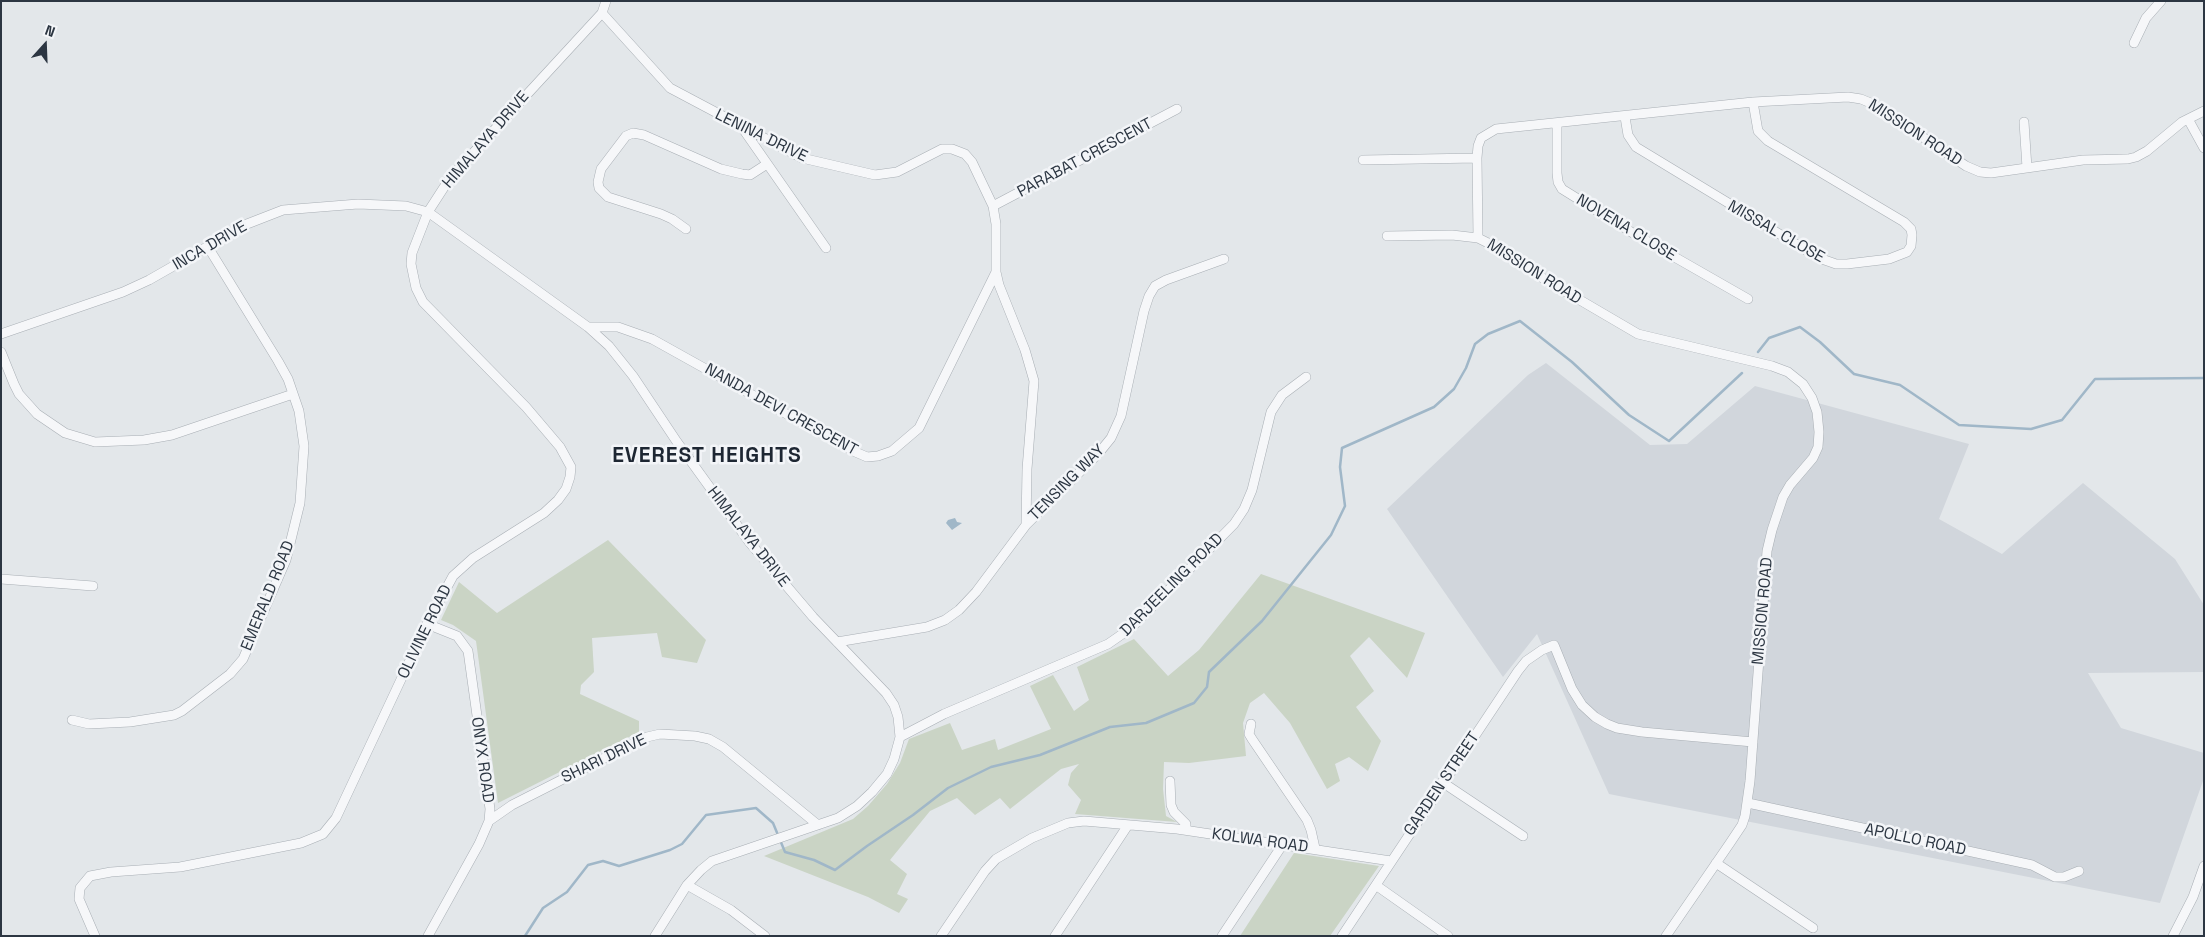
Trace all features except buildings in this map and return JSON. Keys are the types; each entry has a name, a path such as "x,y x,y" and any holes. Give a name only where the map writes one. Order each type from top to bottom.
{"street":[{"name":"HIMALAYA DRIVE","path":"606,1 602,12 450,178 428,212 588,327 609,346 750,543 837,642 886,693 894,705 898,717 900,736 894,759 887,774 857,806 838,818 712,861 688,885 655,936"},
{"path":"2134,43 2146,18 2161,1"},
{"name":"LENINA DRIVE","path":"602,12 670,88 802,158 875,175 897,172 933,152 952,149 965,154 972,162 993,206"},
{"name":"MISSION ROAD","path":"1666,936 1742,825 1748,803 1767,551 1772,530 1784,497 1790,485 1813,458 1818,447 1817,412 1812,398 1803,384 1788,372 1772,366 1638,334 1544,279 1510,254 1478,238 1477,158 1481,138 1487,132 1496,129 1625,117 1753,102 1848,97 1861,99 1873,104 1973,170 1991,173 2083,160 2128,159 2136,157 2147,151 2188,119 2204,111"},
{"name":"MISSAL CLOSE","path":"1625,117 1628,135 1636,147 1819,258 1836,264 1847,264 1889,259 1907,252 1911,246 1912,235 1911,229 1904,222 1768,142 1758,131 1753,102"},
{"name":"PARABAT CRESCENT","path":"993,206 1176,109"},
{"path":"2188,119 2204,148"},
{"path":"2024,122 2027,168"},
{"name":"NOVENA CLOSE","path":"1557,123 1557,173 1558,182 1562,189 1636,235 1748,299"},
{"path":"741,127 826,248"},
{"path":"686,229 661,214 608,197 600,188 598,182 601,169 626,136 633,133 644,135 721,169 742,174 750,175 767,164"},
{"path":"1363,160 1477,158"},
{"name":"INCA DRIVE","path":"1,334 124,292 149,280 247,224 283,210 374,204 406,206 428,212"},
{"path":"993,206 997,240 996,272 999,286 1027,356 1034,381 1027,469 1026,525"},
{"name":"OLIVINE ROAD","path":"95,936 80,904 79,894 86,880 95,874 180,867 301,843 323,834 336,818 443,592 462,566 544,513 558,500 568,483 571,467 560,447 526,407 423,302 414,282 411,264 412,253 428,212"},
{"path":"1387,236 1452,235 1478,238"},
{"name":"EMERALD ROAD","path":"72,720 102,724 130,722 174,715 182,711 230,674 243,658 283,568 300,503 304,446 299,411 288,379 208,247"},
{"name":"TENSING WAY","path":"837,642 927,627 945,620 959,610 976,592 1026,525 1098,454 1117,427 1148,296 1155,286 1175,276 1224,259"},
{"name":"NANDA DEVI CRESCENT","path":"588,327 618,327 652,339 853,451 867,457 878,456 892,451 919,428 996,272"},
{"path":"1,352 14,384 27,404 37,414 65,433 95,442 144,440 172,435 293,394"},
{"name":"DARJEELING ROAD","path":"900,736 944,714 1108,644 1131,628 1234,524 1244,509 1252,490 1266,428 1273,408 1282,395 1306,378"},
{"path":"1,579 93,586"},
{"name":"ONYX ROAD","path":"427,624 457,636 468,651 490,809 489,821 479,844 428,936"},
{"name":"GARDEN STREET","path":"1342,936 1442,782 1526,661 1542,650 1554,645 1572,689 1582,705 1595,717 1607,724 1617,728 1642,732 1753,742"},
{"path":"1251,724 1249,734 1307,820 1315,848"},
{"name":"SHARI DRIVE","path":"489,821 512,805 613,753 647,737 660,734 695,736 709,739 723,747 818,825"},
{"path":"1170,781 1174,812 1186,824 1186,830"},
{"path":"1442,782 1523,836"},
{"name":"APOLLO ROAD","path":"1748,803 2032,865 2055,877 2064,877 2079,871"},
{"name":"KOLWA ROAD","path":"941,936 985,871 996,859 1032,838 1068,823 1084,821 1186,830 1391,861"},
{"path":"1055,936 1128,824"},
{"path":"1222,936 1283,844"},
{"path":"1716,863 1813,928"},
{"path":"2173,936 2193,897 2204,866"},
{"path":"688,885 731,910 766,936"},
{"path":"1376,886 1448,936"}],"shaded area":[{"path":"1546,363 1650,445 1687,444 1755,386 1969,444 1939,519 2002,554 2083,483 2175,559 2204,605 2204,672 2088,673 2121,728 2204,753 2204,778 2160,903 1609,794 1537,634 1503,677 1387,509 1528,375"}],"green space":[{"path":"608,540 706,640 697,663 662,657 657,633 592,638 594,672 581,685 580,694 639,721 639,732 498,803 476,641 453,625 441,620 459,582 497,613"},
{"path":"1261,574 1425,633 1407,678 1369,637 1350,656 1374,691 1356,707 1381,741 1368,771 1349,757 1335,764 1340,781 1327,789 1290,723 1264,693 1250,703 1243,723 1246,756 1189,763 1164,762 1163,789 1166,816 1177,822 1075,814 1081,800 1068,785 1071,773 1079,764 1061,769 1010,809 1000,798 975,815 957,798 930,811 890,860 907,874 897,894 908,899 899,913 868,897 764,856 853,819 868,806 887,784 900,763 909,739 950,723 962,750 995,739 998,750 1051,729 1030,686 1053,675 1074,711 1089,700 1077,667 1134,639 1168,676 1199,650"},
{"path":"1294,853 1379,866 1330,936 1240,936"}],"water":[{"path":"955,518 957,522 962,523 952,530 946,523 948,520"}],"waterway":[{"path":"525,936 543,908 567,892 588,865 603,861 619,866 670,850 682,844 706,815 756,808 773,823 785,852 814,860 835,870 948,788 991,767 1040,755 1110,727 1146,723 1194,703 1207,687 1209,672 1262,621 1331,535 1345,506 1340,467 1342,448 1434,407 1454,389 1466,368 1475,344 1488,334 1520,321 1572,362 1629,415 1669,441 1742,373"},
{"path":"1758,352 1769,338 1800,327 1820,342 1854,374 1900,385 1959,425 2031,429 2062,420 2095,379 2204,378"}],"district":[{"name":"EVEREST HEIGHTS","path":"707,456"}]}
